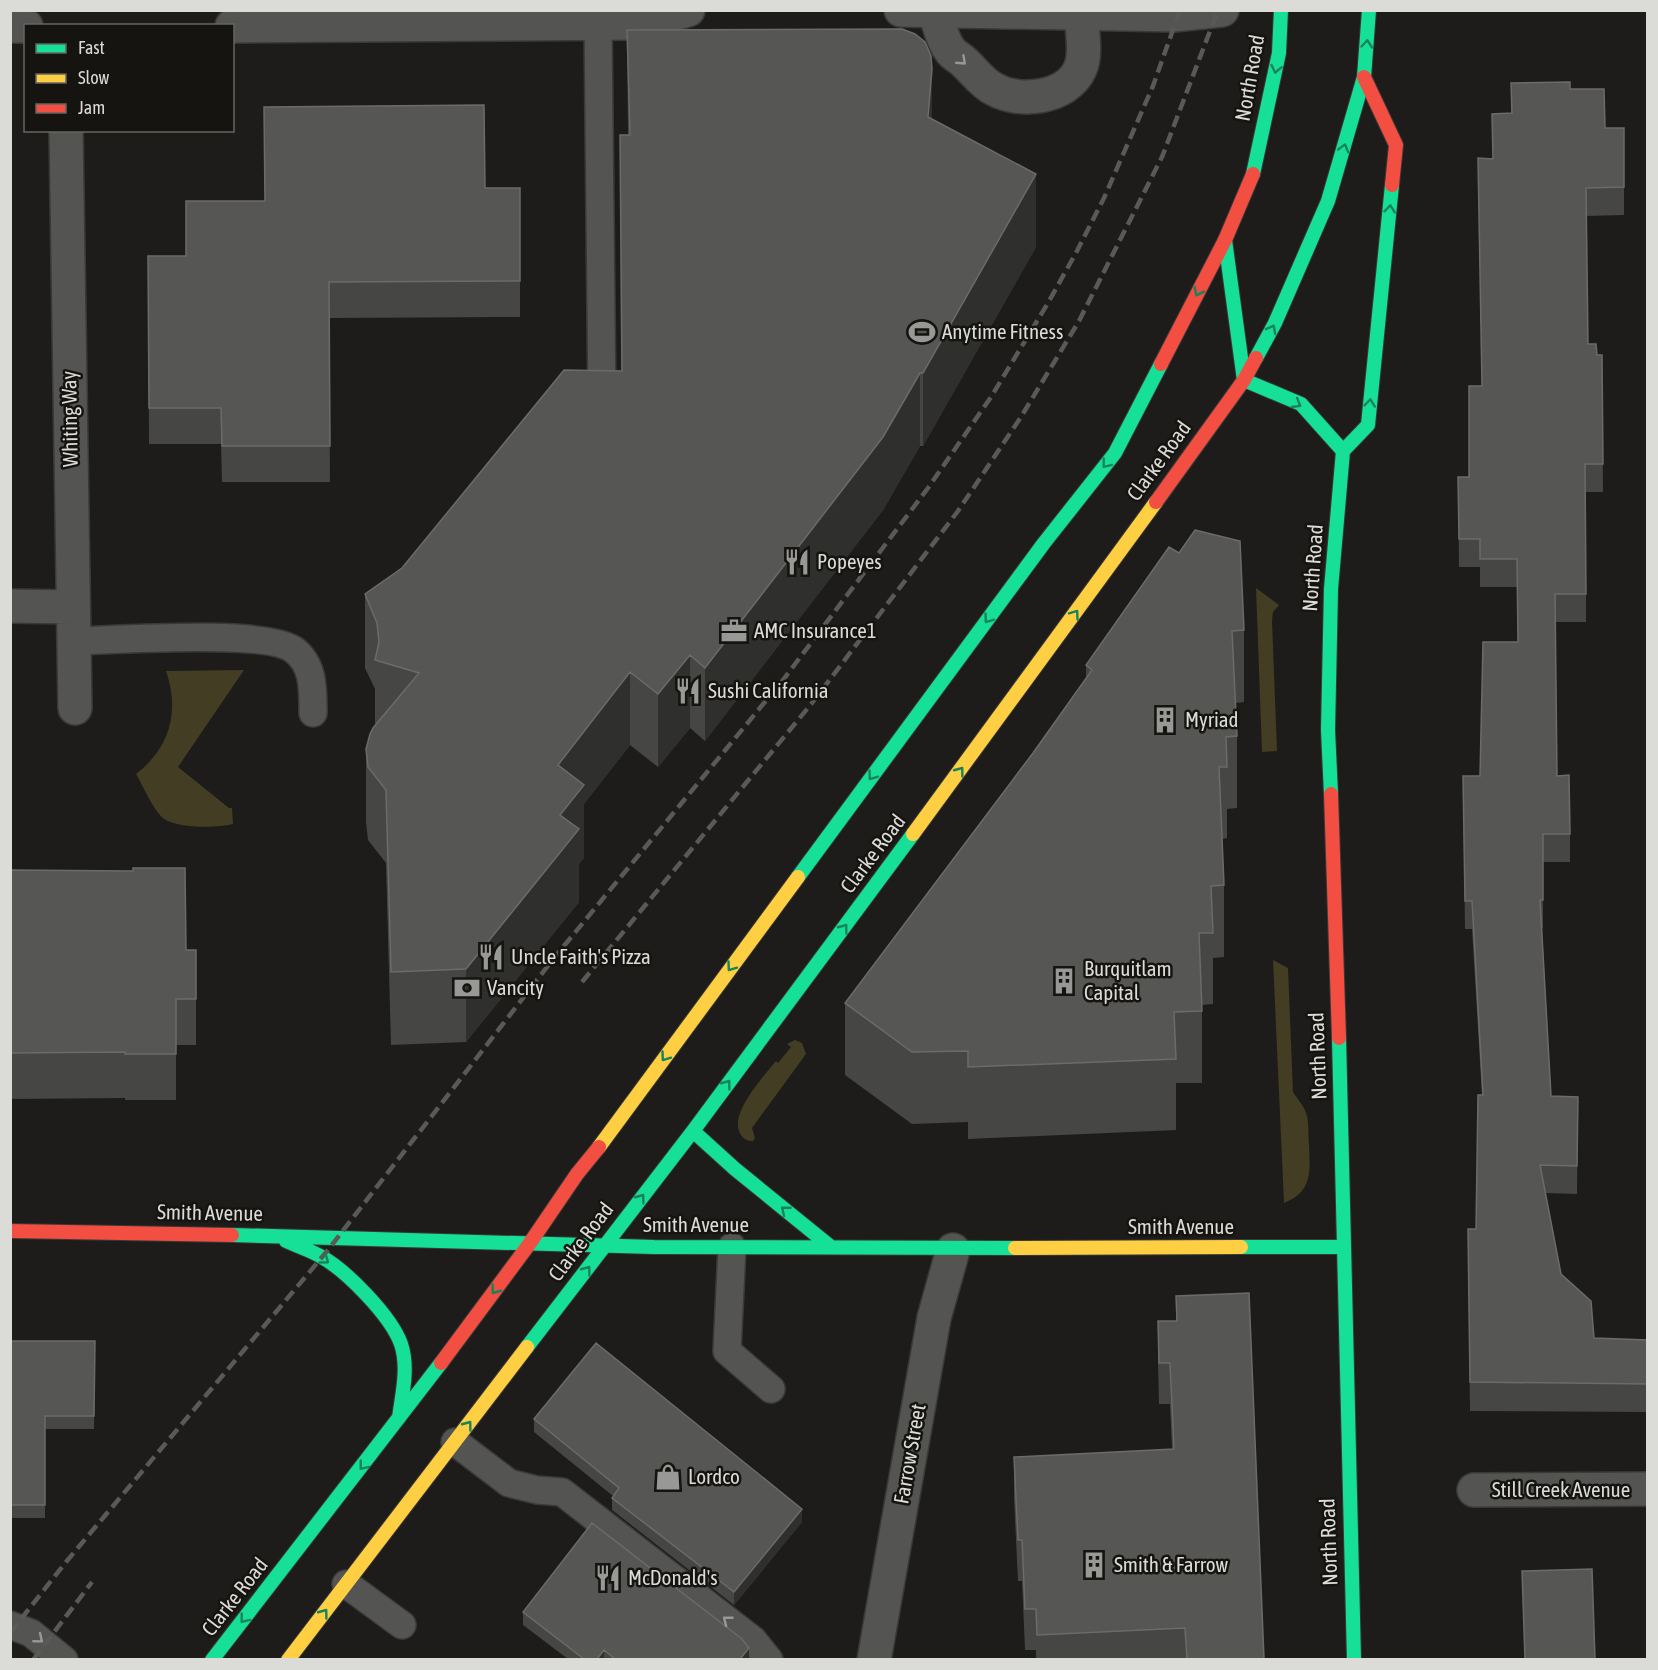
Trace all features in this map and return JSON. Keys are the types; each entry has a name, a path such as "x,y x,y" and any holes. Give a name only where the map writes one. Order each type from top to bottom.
{"main road":[{"name":"North Road","path":"1225,240 1254,172 1279,53 1281,10"},
{"name":"Clarke Road","path":"288,1659 693,1131 988,734 1244,380 1275,323 1328,201 1364,77 1369,10"},
{"path":"1225,240 1244,380 1301,404 1343,451 1368,425 1396,145 1364,77"},
{"name":"Clarke Road","path":"212,1659 399,1419 530,1243 577,1174 1044,543 1115,453 1225,240"},
{"name":"North Road","path":"1343,451 1331,589 1328,730 1354,1659"},
{"path":"693,1131 735,1169 831,1247"},
{"name":"Smith Avenue","path":"10,1231 273,1235 606,1245 953,1250 1049,1247 1344,1247"},
{"path":"273,1235 321,1256 351,1280 387,1318 400,1345 405,1376 399,1419"}],"street":[{"path":"234,26 640,23 688,10"},
{"path":"901,10 1081,15 1174,15 1222,10"},
{"path":"934,11 950,50 994,89 1013,97 1052,93 1065,87 1080,71 1083,62 1081,15"},
{"name":"Whiting Way","path":"66,132 75,708"},
{"path":"10,606 72,607"},
{"name":"Farrow Street","path":"874,1659 934,1318 953,1250"},
{"name":"Still Creek Avenue","path":"1474,1490 1647,1489"}],"lane":[{"path":"598,24 603,426"},
{"path":"74,641 236,637 266,640 293,648 308,666 314,687 313,713"},
{"path":"732,1247 727,1351 771,1389"},
{"path":"454,1442 509,1483 537,1490 562,1492 753,1640 769,1659"},
{"path":"346,1584 402,1625"},
{"path":"10,1626 31,1633 64,1659"}],"shaded area":[{"path":"1256,588 1279,605 1273,612 1272,621 1277,751 1262,752"},
{"path":"244,670 178,767 229,808 232,808 233,824 197,827 169,822 156,810 136,774 157,753 169,728 172,700 166,671"},
{"path":"1273,960 1288,968 1293,1092 1307,1116 1310,1163 1305,1187 1284,1203"},
{"path":"795,1040 802,1043 806,1054 752,1128 755,1138 753,1141 746,1140 738,1127 743,1107 776,1061 778,1063 791,1047 787,1044"}],"building":[{"path":"902,29 915,34 925,42 931,56 928,117 1036,174 923,373 920,373 883,437 705,668 690,655 658,694 630,672 558,765 584,785 560,815 579,829 466,969 391,972 386,790 368,767 366,749 373,728 419,673 375,660 379,642 377,623 365,594 402,568 564,370 622,371 620,135 630,135 627,30"},
{"path":"1570,82 1570,89 1604,89 1605,128 1624,128 1624,187 1586,188 1588,344 1596,344 1597,355 1602,355 1603,464 1585,464 1586,594 1555,594 1557,776 1569,775 1570,834 1543,834 1543,900 1540,900 1551,1096 1578,1097 1577,1166 1540,1165 1561,1274 1591,1301 1594,1338 1647,1340 1647,1384 1470,1382 1468,1229 1476,1229 1478,1095 1483,1095 1472,901 1465,901 1463,776 1480,776 1483,642 1518,642 1517,559 1480,559 1480,539 1459,539 1458,477 1469,477 1469,386 1482,386 1478,158 1493,159 1492,114 1512,113 1511,83"},
{"path":"484,105 485,188 520,188 520,281 329,282 330,446 222,446 221,408 149,408 148,256 186,256 186,201 265,201 264,107"},
{"path":"1195,530 1240,541 1244,630 1232,631 1237,736 1226,737 1227,767 1219,767 1224,885 1211,886 1213,933 1199,933 1202,1011 1174,1012 1176,1059 968,1067 968,1051 912,1052 845,1003 1033,753 1092,670 1086,665 1169,547 1179,553"},
{"path":"133,868 185,868 186,950 196,950 196,999 176,999 176,1054 10,1053 10,870 133,871"},
{"path":"1249,1293 1264,1659 1187,1659 1185,1628 1037,1635 1036,1609 1025,1609 1022,1540 1018,1540 1014,1457 1174,1449 1170,1363 1159,1363 1158,1321 1177,1321 1176,1296"},
{"path":"10,1341 95,1341 94,1416 45,1416 45,1505 10,1505"},
{"name":"Lordco","path":"596,1343 802,1509 734,1592 612,1498 619,1488 534,1419"},
{"name":"McDonald's","path":"592,1523 742,1639 749,1648 740,1659 615,1659 604,1650 597,1659 584,1659 523,1612"},
{"path":"1592,1569 1595,1659 1525,1659 1522,1571"}],"railway":[{"path":"10,1633 66,1562 328,1250 554,958 783,680 928,488 991,397 1077,251 1104,198 1153,86 1180,10"},
{"path":"582,982 812,703 958,511 1021,417 1079,321 1162,157 1218,10"},
{"path":"33,1660 92,1582"}],"traffic: fast":[{"path":"1253,174 1279,53 1281,10"},
{"path":"1256,358 1275,323 1328,201 1364,77 1369,10"},
{"path":"1331,794 1328,730 1331,589 1343,451 1368,425 1392,185"},
{"path":"1225,240 1244,380"},
{"path":"798,877 1044,543 1115,453 1161,364"},
{"path":"1244,380 1301,404 1343,451"},
{"path":"527,1347 693,1131 913,834"},
{"path":"1339,1038 1354,1660"},
{"path":"693,1131 735,1169 831,1247"},
{"path":"232,1235 654,1247 1015,1248"},
{"path":"286,1241 331,1263 354,1283 388,1320 396,1333 403,1353 404,1381 399,1418"},
{"path":"1241,1247 1344,1247"},
{"path":"212,1660 441,1363"}],"traffic: slow":[{"path":"913,834 1156,502"},
{"path":"599,1147 798,877"},
{"path":"1015,1248 1241,1247"},
{"path":"288,1660 527,1347"}],"traffic: jam":[{"path":"1364,77 1396,145 1392,185"},
{"path":"1161,364 1225,240 1253,174"},
{"path":"1156,502 1244,380 1256,358"},
{"path":"1331,794 1339,1038"},
{"path":"441,1363 530,1243 577,1174 599,1147"},
{"path":"10,1231 232,1235"}],"place":[{"name":"Anytime Fitness","path":"922,332"},
{"name":"Popeyes","path":"797,562"},
{"name":"AMC Insurance1","path":"734,631"},
{"name":"Sushi California","path":"688,691"},
{"name":"Myriad","path":"1165,720"},
{"name":"Uncle Faith's Pizza","path":"491,957"},
{"name":"Burquitlam Capital","path":"1064,981"},
{"name":"Vancity","path":"467,988"},
{"name":"Lordco","path":"668,1477"},
{"name":"Smith & Farrow","path":"1094,1565"},
{"name":"McDonald's","path":"608,1578"}]}
